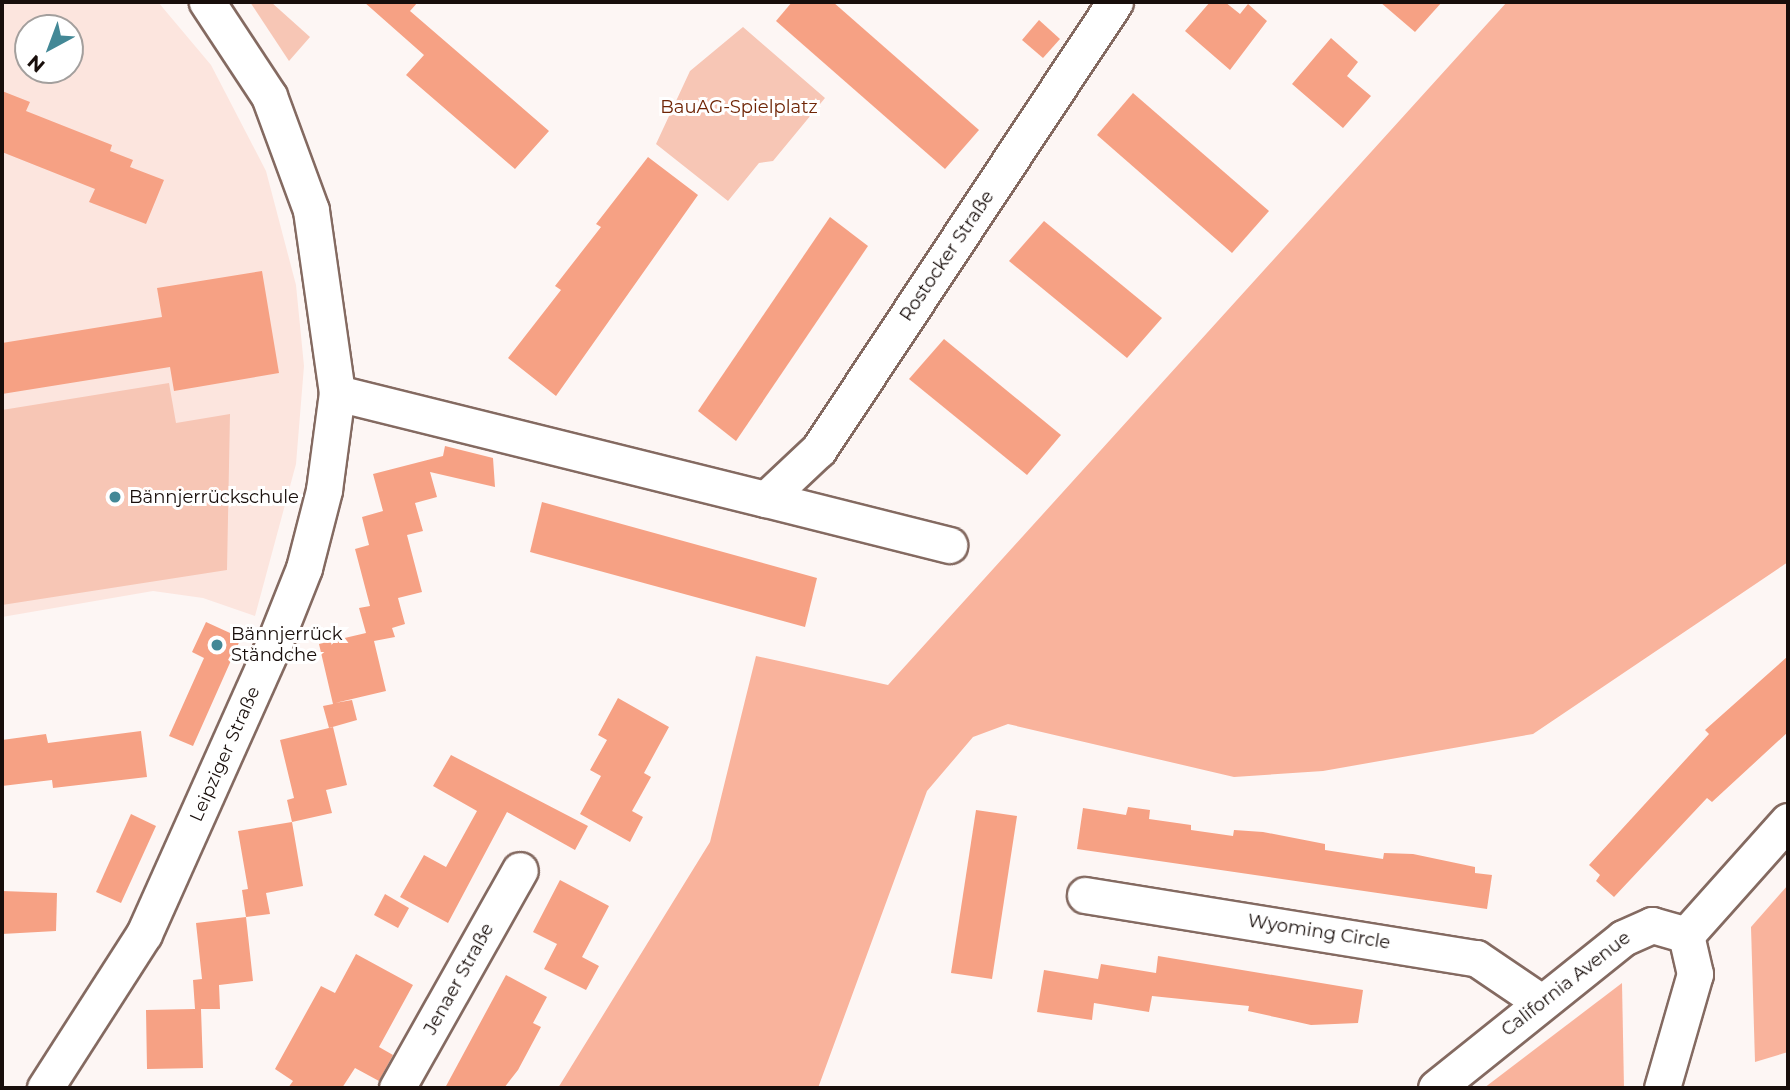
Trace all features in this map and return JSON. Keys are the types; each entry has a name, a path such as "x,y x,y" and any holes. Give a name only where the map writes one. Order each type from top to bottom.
{"street":[{"name":"Leipziger Straße","path":"45,1088 144,934 275,641 304,568 324,490 337,394 311,209 269,96 207,2"},
{"name":"Rostocker Straße","path":"766,499 819,449 1115,2"},
{"path":"337,394 949,545"},
{"path":"1662,1088 1695,974 1686,935 1788,821"},
{"name":"Jenaer Straße","path":"397,1088 520,870"},
{"name":"Wyoming Circle","path":"1085,895 1476,958 1541,1002"},
{"name":"California Avenue","path":"1436,1088 1541,1002 1637,930 1652,925 1686,935"}],"shaded area":[{"name":"Bännjerrückschule","path":"2,2 158,2 211,65 266,171 296,285 304,366 296,464 255,616 203,598 153,591 2,617"},
{"path":"1507,2 1788,2 1788,562 1533,734 1323,771 1234,777 1008,724 973,737 927,791 818,1088 558,1088 710,842 756,656 888,685"},
{"path":"1788,885 1788,1052 1755,1062 1751,927"},
{"path":"1622,983 1624,1088 1484,1088"}],"green space":[{"path":"250,2 271,2 310,37 289,61"},
{"name":"BauAG-Spielplatz","path":"743,27 825,98 773,161 759,163 728,201 656,144 690,71"},
{"name":"Bännjerrückschule","path":"169,383 176,423 230,414 227,570 2,605 2,410"}],"building":[{"path":"364,2 418,2 410,11 549,131 515,169 406,75 424,55"},
{"path":"792,2 833,2 979,130 945,169 776,21"},
{"path":"1210,2 1225,2 1240,14 1248,4 1267,21 1230,70 1185,31"},
{"path":"1380,2 1442,2 1415,32"},
{"path":"1039,20 1060,39 1043,58 1022,40"},
{"path":"1331,38 1358,62 1347,76 1371,96 1343,128 1292,84"},
{"path":"2,91 30,102 26,111 112,145 110,151 133,160 130,167 164,180 146,224 89,202 95,189 2,152"},
{"path":"1133,93 1269,211 1232,253 1097,135"},
{"path":"648,157 698,195 556,396 508,358 561,290 555,286 601,227 596,224"},
{"path":"830,217 868,246 736,441 698,411"},
{"path":"1044,221 1162,318 1127,358 1009,261"},
{"path":"262,271 279,373 174,391 170,367 2,394 2,343 162,317 157,288"},
{"path":"944,339 1061,435 1027,475 909,379"},
{"path":"445,446 493,458 495,487 430,472 437,497 415,503 423,531 407,535 422,592 398,598 405,624 392,628 395,637 374,641 386,691 335,703 352,700 357,720 329,728 323,706 333,704 319,644 366,633 359,608 370,606 355,549 369,545 362,517 383,511 373,474 443,456"},
{"path":"542,502 817,578 805,627 530,552"},
{"path":"206,622 241,638 193,746 169,736 204,658 192,652"},
{"path":"1788,656 1788,732 1712,802 1707,798 1614,897 1596,881 1600,875 1589,865 1709,734 1705,730"},
{"path":"618,698 669,727 644,773 651,777 632,811 643,817 630,842 580,814 601,776 590,770 607,740 598,735"},
{"path":"333,727 347,785 326,790 332,813 292,822 287,800 294,798 280,740"},
{"path":"141,731 147,777 53,788 52,780 2,786 2,740 46,734 48,743"},
{"path":"451,755 588,826 575,850 507,812 448,923 400,897 424,855 446,867 477,811 433,786"},
{"path":"1128,807 1150,810 1149,819 1191,825 1191,830 1233,836 1234,830 1263,832 1325,844 1325,850 1383,859 1384,853 1413,854 1475,867 1475,873 1492,875 1487,909 1077,849 1083,808 1126,815"},
{"path":"976,810 1017,816 992,979 951,973"},
{"path":"131,814 156,826 121,903 96,892"},
{"path":"292,822 303,886 266,893 270,914 246,917 242,890 248,889 238,831"},
{"path":"560,880 609,906 582,957 599,966 586,990 544,969 557,944 533,932"},
{"path":"2,891 57,893 56,931 2,934"},
{"path":"385,894 409,908 398,928 374,915"},
{"path":"246,917 253,981 219,985 220,1009 201,1009 203,1068 147,1069 146,1010 195,1009 193,980 202,979 196,923"},
{"path":"356,954 413,985 379,1047 393,1055 379,1081 355,1068 342,1088 288,1088 293,1081 275,1069 321,986 335,993"},
{"path":"1158,956 1363,990 1358,1023 1311,1025 1248,1011 1249,1006 1152,996 1149,1012 1094,1003 1092,1020 1037,1012 1044,970 1098,979 1101,964 1156,973"},
{"path":"506,975 547,997 533,1023 541,1027 518,1070 504,1088 445,1088"}],"place":[{"name":"Bännjerrückschule","path":"115,497"},
{"name":"Bännjerrück Ständche","path":"217,645"}]}
